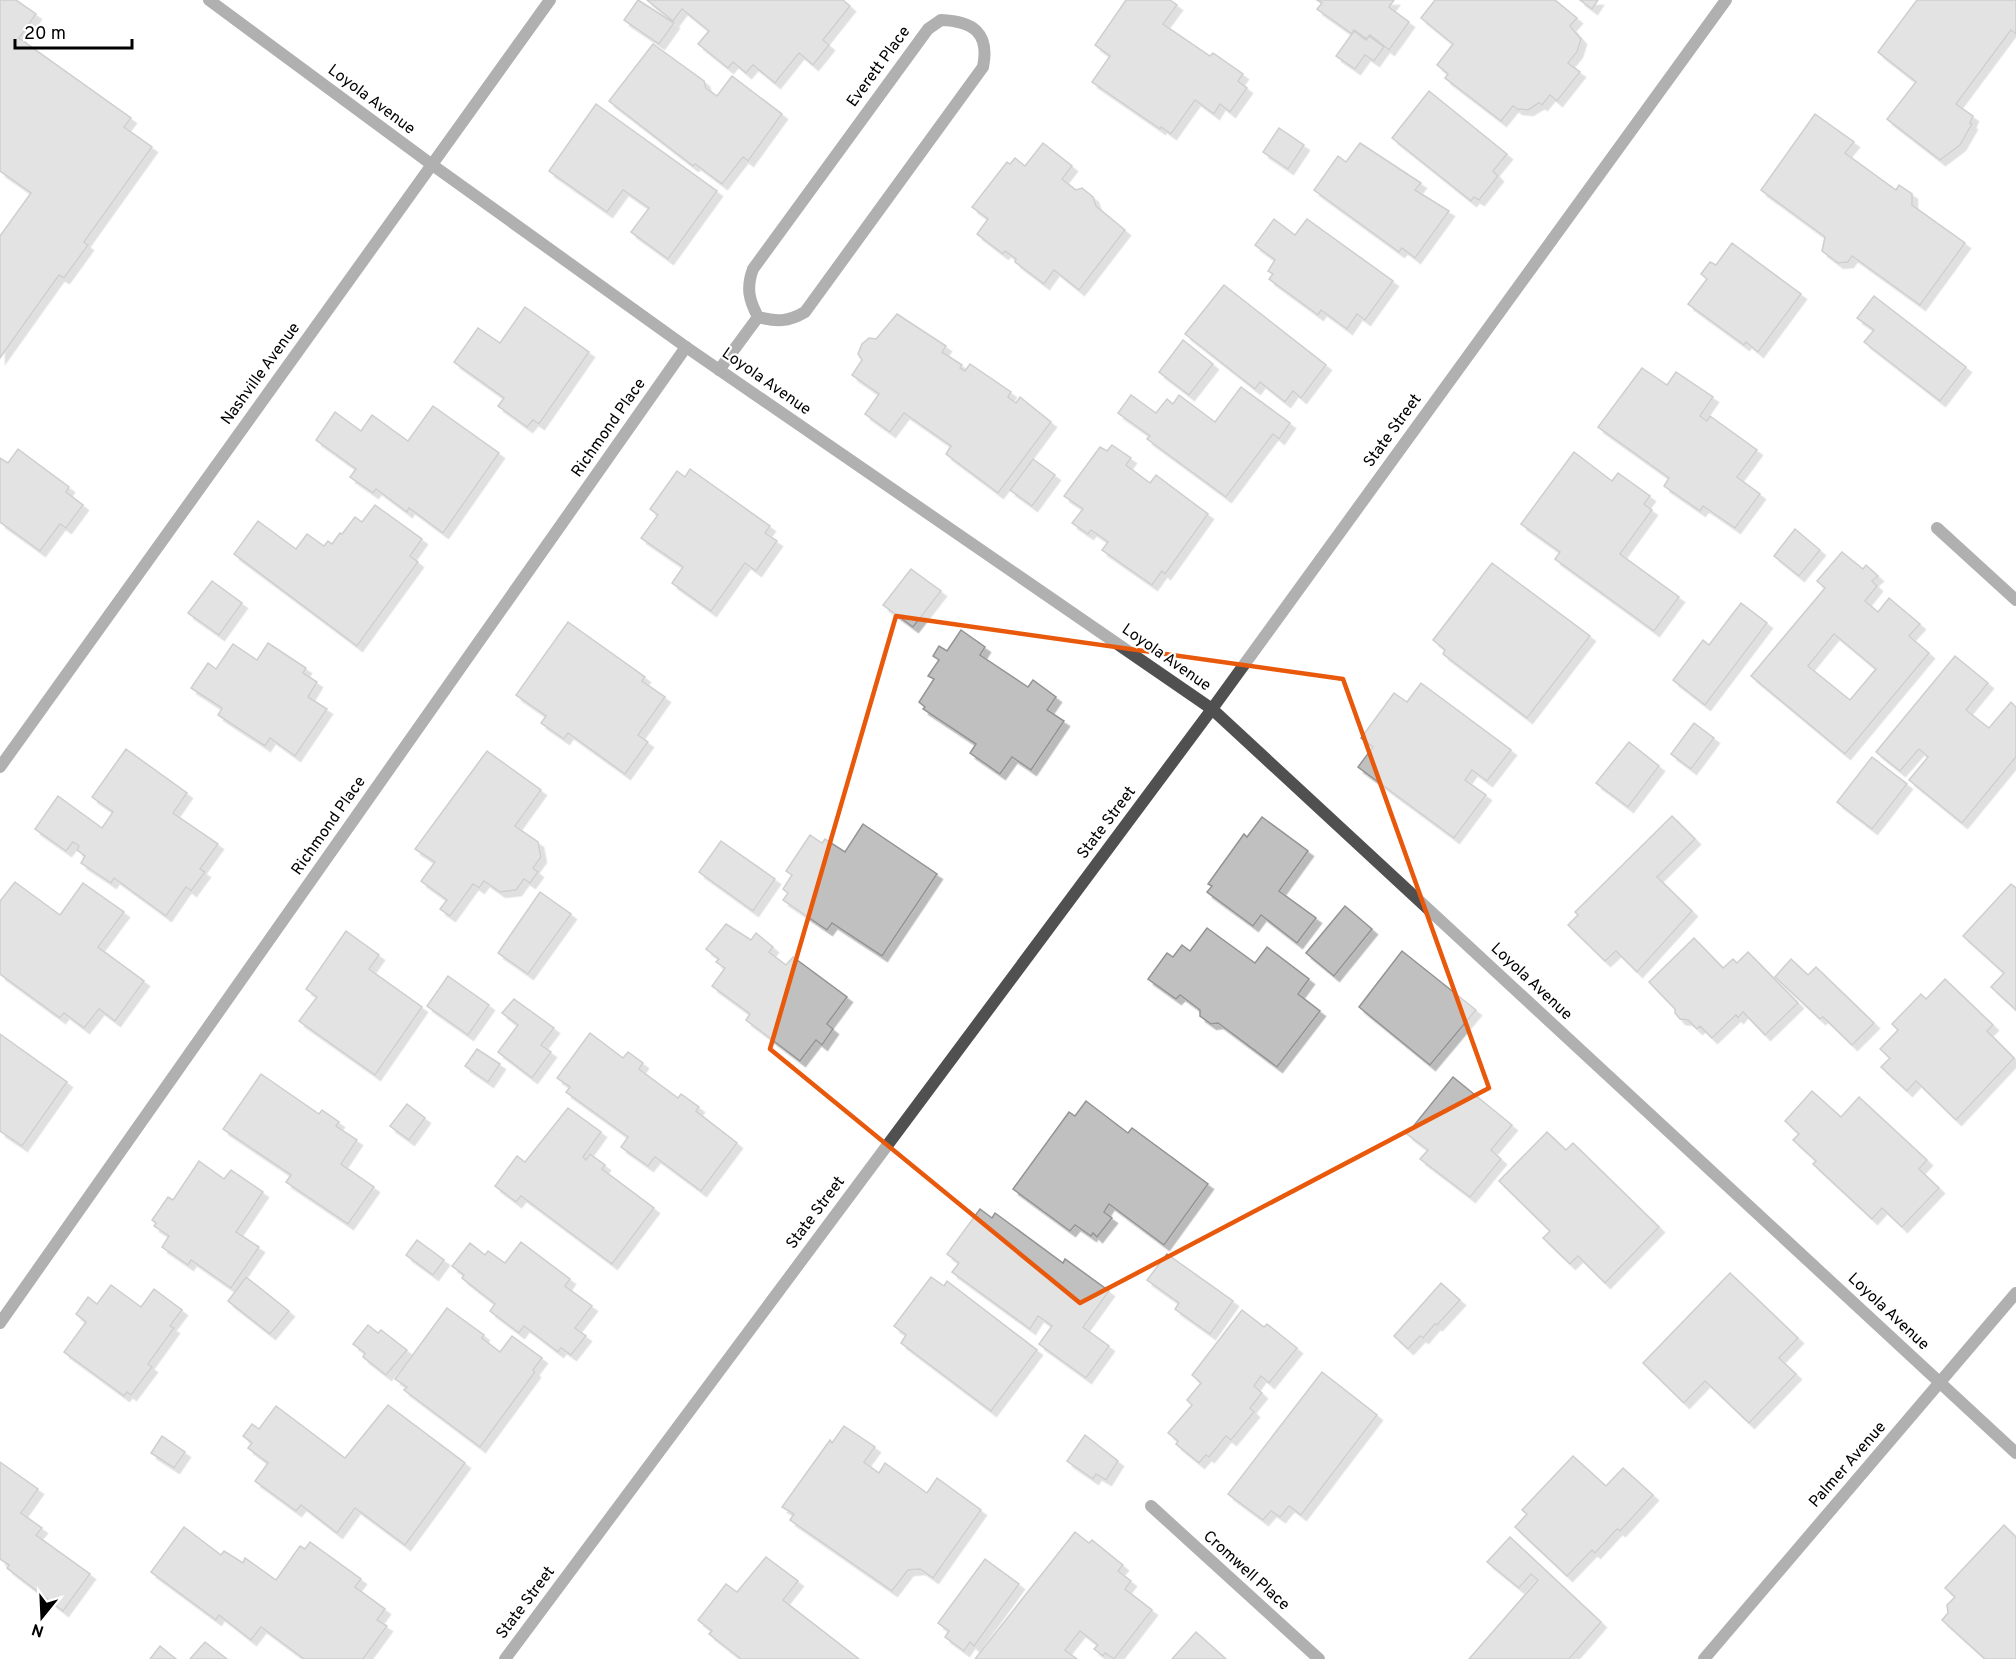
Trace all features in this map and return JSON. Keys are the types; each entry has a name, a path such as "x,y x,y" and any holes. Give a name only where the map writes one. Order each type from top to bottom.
{"street":[{"name":"Loyola Avenue","path":"209,0 431,164 686,347 1212,709 2016,1453"},
{"name":"Nashville Avenue","path":"0,767 550,0"},
{"name":"State Street","path":"505,1659 1212,709 1726,0"},
{"name":"Everett Place","path":"941,20 956,21 972,27 983,38 986,52 983,67 805,312 792,320 775,322 758,317 749,299 748,282 753,268 928,29 941,20"},
{"path":"719,370 758,317"},
{"name":"Richmond Place","path":"0,1323 686,347"},
{"path":"1937,528 2016,600"},
{"name":"Palmer Avenue","path":"1704,1659 2016,1293"},
{"name":"Cromwell Place","path":"1151,1506 1319,1659"}],"highlighted area":[{"path":"896,616 1343,679 1489,1088 1080,1303 770,1049"}],"building":[{"path":"0,0 16,0 36,14 19,38 131,118 124,127 152,147 84,242 88,245 64,278 59,275 0,358 0,236 31,193 0,171"},
{"path":"638,0 674,23 659,44 624,20"},
{"path":"647,0 843,0 850,6 823,40 829,45 813,65 799,53 775,83 753,65 746,73 733,62 728,68 698,44 709,31 682,9 673,21"},
{"path":"1126,0 1170,0 1177,5 1163,24 1210,56 1213,53 1243,74 1238,81 1247,88 1230,112 1220,104 1214,114 1195,100 1171,134 1161,127 1160,129 1092,82 1110,56 1095,45"},
{"path":"1317,0 1394,0 1389,7 1409,22 1389,50 1370,35 1367,39 1354,30 1352,34 1317,9 1322,3"},
{"path":"1435,0 1555,0 1577,18 1570,26 1581,39 1577,52 1568,63 1580,72 1557,101 1550,95 1542,105 1539,103 1528,110 1517,109 1513,106 1501,121 1445,78 1448,74 1437,65 1453,44 1421,18"},
{"path":"1580,0 1598,0 1592,9"},
{"path":"1917,0 2016,0 2016,34 2011,30 1956,104 1973,116 1970,123 1972,124 1960,145 1940,160 1887,119 1916,82 1878,52"},
{"path":"1354,31 1366,40 1369,36 1384,47 1374,61 1365,55 1355,69 1336,56"},
{"path":"653,44 704,81 706,88 717,96 732,76 782,114 748,161 743,157 722,184 695,164 693,166 609,101"},
{"path":"1429,91 1507,154 1493,171 1498,176 1479,200 1474,197 1471,201 1392,138"},
{"path":"596,104 717,191 668,259 631,232 649,208 623,190 607,212 549,171"},
{"path":"1815,114 1854,142 1845,153 1896,190 1899,185 1912,194 1912,205 1965,243 1920,305 1852,256 1848,262 1838,263 1822,251 1825,237 1761,190"},
{"path":"1279,128 1304,145 1288,169 1263,152"},
{"path":"1043,143 1072,166 1062,179 1076,190 1082,188 1093,197 1096,206 1125,230 1079,290 1054,270 1044,284 1015,262 1016,259 1005,251 1003,254 977,234 988,219 972,207 1007,162 1010,164 1015,158 1025,166"},
{"path":"1360,143 1421,183 1415,190 1449,211 1415,258 1402,248 1399,252 1314,190 1338,156 1346,162"},
{"path":"1274,219 1295,235 1307,219 1393,281 1365,320 1357,314 1347,329 1321,310 1318,315 1269,279 1273,274 1268,271 1275,260 1255,245"},
{"path":"1732,243 1801,294 1758,352 1746,342 1744,345 1688,304 1707,279 1701,274 1710,262 1716,265"},
{"path":"1224,285 1326,365 1301,398 1293,391 1285,402 1260,382 1255,389 1185,334"},
{"path":"1874,296 1966,367 1940,401 1864,342 1874,330 1857,318"},
{"path":"525,307 589,352 539,424 533,420 527,427 498,406 504,398 454,362 478,328 500,343"},
{"path":"897,314 946,346 942,352 962,365 960,368 965,371 970,364 1011,392 1008,397 1016,403 1020,397 1051,422 998,493 946,454 951,446 904,413 890,432 865,414 879,394 852,375 862,360 858,354 862,344 869,338 876,339"},
{"path":"1183,340 1213,364 1189,395 1159,372"},
{"path":"1642,368 1667,385 1676,372 1713,397 1700,416 1707,421 1710,416 1757,450 1737,477 1760,494 1735,528 1703,506 1700,511 1664,486 1669,478 1598,427"},
{"path":"1241,387 1290,423 1279,439 1273,434 1226,497 1147,439 1150,436 1118,413 1131,395 1156,413 1167,399 1173,404 1179,395 1215,422"},
{"path":"433,406 499,453 443,533 409,508 407,512 376,489 373,493 350,477 356,469 316,440 335,412 361,431 372,415 408,441"},
{"path":"1112,445 1131,458 1126,465 1150,483 1156,475 1208,514 1165,574 1162,571 1152,585 1102,550 1108,542 1091,530 1088,534 1072,523 1083,509 1064,496 1100,447 1107,451"},
{"path":"18,449 69,487 66,492 83,505 66,528 60,524 40,551 0,522 0,458 8,463"},
{"path":"1574,452 1612,481 1618,473 1650,496 1644,504 1652,510 1620,554 1679,597 1654,631 1555,559 1560,552 1521,524"},
{"path":"1033,459 1055,475 1032,506 1010,490"},
{"path":"690,469 770,526 765,533 777,541 756,571 745,563 711,611 672,583 683,567 641,538 658,515 650,509 677,471 685,477"},
{"path":"375,505 422,539 410,556 418,562 357,646 234,554 258,521 296,549 307,534 324,546 328,541 332,544 355,517 362,522"},
{"path":"1795,529 1820,550 1799,576 1774,556"},
{"path":"1842,552 1863,569 1866,565 1878,576 1872,581 1877,586 1865,601 1878,612 1889,598 1920,624 1909,636 1929,653 1845,754 1751,676 1825,588 1817,581","holes":["1834,634 1876,669 1850,700 1808,666"]},
{"path":"1492,563 1590,636 1527,718 1443,654 1445,650 1433,640"},
{"path":"911,569 941,591 913,627 883,605"},
{"path":"212,581 242,603 219,635 188,613"},
{"path":"1741,603 1767,623 1705,705 1673,680 1703,640 1709,645"},
{"path":"568,622 645,677 642,681 665,697 638,735 648,742 625,774 568,733 564,739 541,723 546,716 516,695"},
{"path":"961,630 985,647 980,655 1028,687 1033,680 1056,697 1047,710 1064,721 1031,770 1012,757 1000,774 970,753 976,744 923,709 925,707 919,702 934,679 928,676 939,660 933,656 939,646 947,651"},
{"path":"268,643 306,668 303,673 317,682 308,697 327,709 295,756 270,738 265,746 218,715 222,708 191,688 208,663 216,669 233,644 257,660"},
{"path":"1955,656 1988,683 1966,710 1989,728 2011,702 2016,707 2016,757 1962,823 1909,780 1928,757 1919,749 1900,771 1876,752"},
{"path":"1421,683 1511,750 1487,781 1472,770 1465,780 1486,795 1454,838 1358,767 1373,747 1361,738 1394,693 1407,702"},
{"path":"1694,723 1714,738 1691,769 1671,754"},
{"path":"1629,742 1659,766 1628,807 1596,783"},
{"path":"126,749 187,793 173,813 218,844 200,869 205,872 191,891 186,887 166,916 114,878 111,883 81,863 85,856 77,850 79,846 73,842 66,851 35,829 58,796 102,828 113,812 92,797"},
{"path":"487,751 541,790 515,826 538,842 541,857 533,868 538,872 530,883 524,879 516,890 500,892 484,881 479,888 473,884 450,916 440,909 447,900 421,881 435,862 415,849"},
{"path":"1872,757 1907,784 1872,829 1837,802"},
{"path":"1672,816 1695,839 1657,877 1692,911 1637,972 1616,951 1605,961 1568,925 1578,915 1575,912"},
{"path":"1262,817 1308,851 1279,891 1316,918 1297,943 1261,915 1253,926 1207,892 1212,886 1208,884 1244,834 1247,837"},
{"path":"863,824 937,874 882,956 832,923 827,930 783,900 788,893 783,889 792,875 786,871 810,835 822,843 825,839 845,852"},
{"path":"721,841 775,879 753,911 699,872"},
{"path":"15,882 60,915 83,883 124,912 98,947 144,981 115,1021 99,1009 84,1028 64,1013 60,1018 0,974 0,901"},
{"path":"2011,884 2016,888 2016,1010 1991,987 2004,973 1963,936"},
{"path":"540,892 571,914 528,974 498,953"},
{"path":"1345,906 1372,929 1334,976 1306,953"},
{"path":"726,924 751,940 756,933 773,947 769,952 786,965 793,957 847,997 827,1024 833,1029 822,1045 816,1040 800,1061 746,1020 750,1014 712,986 725,968 716,962 719,959 706,949"},
{"path":"1207,928 1255,963 1267,947 1309,979 1298,994 1320,1011 1277,1067 1218,1023 1211,1024 1200,1016 1200,1010 1180,995 1176,999 1148,979 1167,953 1173,957 1182,945 1190,951"},
{"path":"346,931 379,955 369,969 422,1007 375,1075 299,1021 317,997 306,989"},
{"path":"1694,938 1723,968 1733,959 1737,963 1748,952 1798,1003 1765,1035 1743,1012 1738,1018 1736,1015 1712,1038 1700,1026 1697,1029 1688,1020 1680,1019 1675,1009 1649,982"},
{"path":"1402,951 1476,1010 1430,1065 1359,1007"},
{"path":"1791,959 1808,975 1816,967 1874,1023 1852,1045 1775,977"},
{"path":"448,976 489,1005 468,1035 427,1006"},
{"path":"1945,979 1993,1025 1987,1031 2014,1058 1956,1120 1916,1081 1907,1091 1881,1067 1890,1058 1880,1049 1898,1030 1892,1024 1921,994 1926,999"},
{"path":"514,999 554,1028 541,1045 551,1052 532,1078 498,1052 518,1025 502,1013"},
{"path":"590,1033 623,1058 628,1052 643,1063 639,1069 678,1098 681,1094 699,1107 696,1111 737,1143 701,1191 655,1157 648,1166 621,1147 628,1137 566,1092 570,1087 557,1078"},
{"path":"0,1034 67,1082 22,1146 0,1131"},
{"path":"477,1049 500,1064 488,1082 465,1066"},
{"path":"261,1074 319,1114 322,1110 339,1122 336,1126 357,1140 341,1164 374,1187 348,1224 286,1182 291,1175 223,1129"},
{"path":"1453,1077 1512,1125 1491,1150 1501,1159 1470,1197 1420,1159 1428,1150 1407,1134"},
{"path":"1812,1091 1841,1117 1859,1097 1927,1160 1919,1169 1939,1188 1902,1227 1882,1208 1872,1219 1813,1164 1816,1161 1793,1140 1799,1134 1785,1121"},
{"path":"1086,1101 1128,1133 1132,1128 1208,1184 1164,1245 1109,1204 1104,1212 1112,1218 1097,1237 1093,1233 1091,1236 1075,1225 1070,1231 1013,1189 1069,1112 1075,1116"},
{"path":"407,1104 425,1118 409,1140 390,1126"},
{"path":"568,1108 601,1132 583,1157 586,1160 590,1154 605,1165 602,1169 654,1208 612,1264 521,1196 516,1202 495,1186 517,1156 525,1162"},
{"path":"1547,1132 1566,1150 1573,1143 1659,1227 1605,1283 1578,1256 1570,1264 1543,1238 1550,1231 1499,1181"},
{"path":"199,1161 224,1179 231,1170 263,1192 236,1232 259,1247 231,1288 191,1260 188,1265 162,1247 169,1236 154,1226 156,1223 152,1220 168,1197 173,1200"},
{"path":"980,1209 992,1218 995,1213 1063,1263 1065,1259 1109,1291 1083,1327 1109,1346 1086,1378 1039,1344 1052,1326 1038,1316 1030,1329 952,1272 959,1263 947,1254"},
{"path":"417,1240 444,1260 433,1275 406,1255"},
{"path":"521,1242 570,1279 565,1286 592,1306 575,1328 586,1336 571,1355 561,1348 558,1352 524,1326 519,1333 490,1311 495,1304 462,1278 464,1275 452,1266 470,1243 485,1255 488,1251 505,1263"},
{"path":"1167,1254 1233,1301 1210,1334 1175,1309 1179,1303 1147,1280"},
{"path":"1730,1273 1798,1338 1779,1358 1796,1374 1749,1423 1705,1381 1684,1403 1643,1363"},
{"path":"246,1277 289,1311 270,1334 228,1301"},
{"path":"931,1277 944,1286 947,1281 1037,1350 991,1411 901,1343 906,1335 894,1326"},
{"path":"1441,1283 1460,1300 1437,1325 1435,1324 1423,1338 1420,1336 1408,1349 1394,1336"},
{"path":"111,1285 141,1307 154,1289 182,1310 170,1326 174,1328 148,1364 152,1367 131,1395 127,1392 124,1396 64,1352 86,1322 76,1314 88,1297 97,1304"},
{"path":"447,1308 484,1335 482,1338 500,1352 512,1336 542,1358 533,1370 535,1372 480,1447 404,1390 407,1387 395,1379"},
{"path":"1242,1310 1264,1327 1267,1324 1297,1348 1269,1383 1261,1376 1254,1386 1262,1393 1250,1408 1254,1412 1231,1440 1226,1436 1209,1457 1206,1455 1199,1463 1176,1444 1178,1441 1168,1433 1192,1405 1187,1400 1201,1383 1192,1375"},
{"path":"368,1325 378,1333 381,1330 407,1350 386,1375 363,1357 365,1353 353,1344"},
{"path":"1322,1372 1377,1415 1301,1515 1289,1506 1280,1517 1271,1511 1263,1520 1228,1494"},
{"path":"388,1405 465,1463 405,1545 355,1508 337,1533 301,1505 296,1511 255,1481 268,1463 248,1448 252,1443 243,1436 252,1424 259,1429 276,1406 345,1458"},
{"path":"844,1426 875,1447 864,1462 879,1473 885,1463 927,1493 937,1478 981,1510 933,1578 920,1569 908,1570 892,1591 790,1520 794,1514 782,1507 830,1440 832,1443"},
{"path":"1085,1435 1118,1461 1106,1480 1096,1474 1093,1479 1067,1461"},
{"path":"162,1436 185,1452 174,1468 151,1453"},
{"path":"1573,1456 1606,1486 1623,1468 1653,1495 1620,1531 1617,1529 1595,1553 1592,1550 1567,1576 1515,1527 1527,1514 1522,1510"},
{"path":"0,1462 38,1489 21,1513 42,1528 36,1535 90,1574 63,1611 7,1568 9,1565 0,1559"},
{"path":"2004,1525 2016,1537 2016,1659 1985,1659 1942,1620 1948,1613 1947,1605 1955,1597 1945,1588"},
{"path":"184,1527 221,1555 224,1551 243,1563 245,1558 276,1580 300,1546 305,1549 310,1542 361,1579 355,1587 385,1609 377,1620 387,1626 363,1659 304,1659 261,1627 251,1640 219,1615 216,1620 151,1572"},
{"path":"1075,1532 1089,1543 1092,1540 1123,1565 1118,1571 1131,1581 1125,1589 1152,1610 1114,1659 1105,1653 1103,1656 1094,1649 1098,1645 1080,1631 1065,1650 1077,1659 975,1659"},
{"path":"1510,1537 1601,1622 1569,1659 1469,1659 1538,1580 1531,1574 1519,1588 1487,1562"},
{"path":"766,1557 798,1581 783,1600 859,1659 741,1659 709,1634 712,1631 698,1620 726,1584 737,1592"},
{"path":"985,1559 1019,1584 974,1646 970,1642 964,1651 945,1637 949,1631 938,1623"},
{"path":"1196,1632 1226,1659 1172,1659"},
{"path":"205,1642 227,1659 190,1659"},
{"path":"160,1646 176,1659 150,1659"}]}
